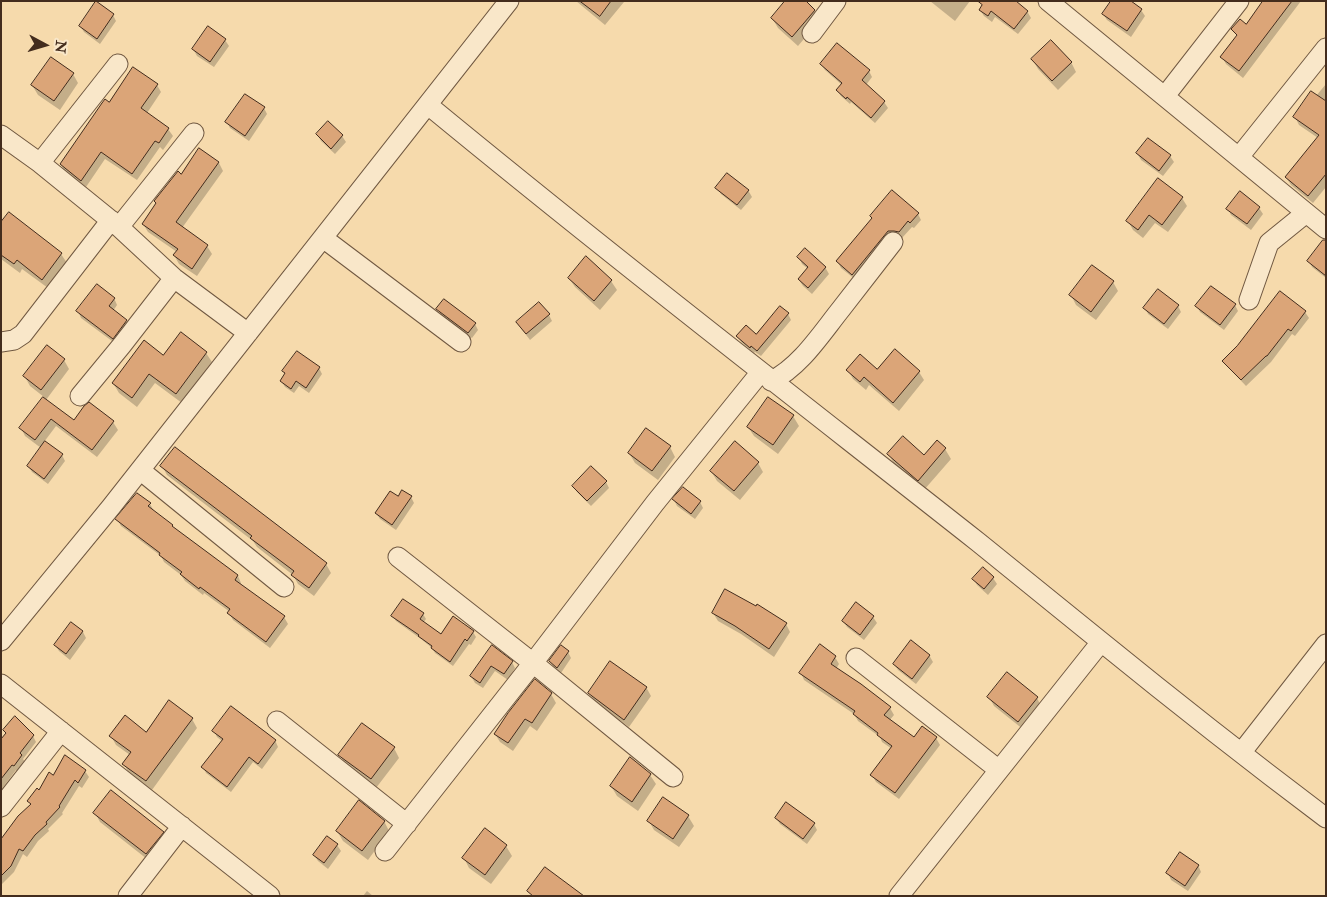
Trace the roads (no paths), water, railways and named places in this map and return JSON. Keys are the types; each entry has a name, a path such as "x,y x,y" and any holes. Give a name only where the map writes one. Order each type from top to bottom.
{"street":[{"path":"1,641 140,470 510,1"},
{"path":"812,32 836,1"},
{"path":"1048,1 1239,157 1319,219 1268,243 1248,300"},
{"path":"1165,96 1239,1"},
{"path":"1239,157 1326,48"},
{"path":"40,163 118,64"},
{"path":"428,105 541,198 766,377 987,550 1241,753 1326,818"},
{"path":"1,342 14,340 23,334 194,133"},
{"path":"1,135 40,163 115,224 174,278 248,333"},
{"path":"323,238 461,342"},
{"path":"385,851 533,663 654,503 766,377 781,376 800,359 893,242"},
{"path":"80,396 122,346 174,278"},
{"path":"140,470 284,587"},
{"path":"398,557 533,663 673,777"},
{"path":"899,896 1101,642"},
{"path":"1241,753 1326,644"},
{"path":"856,658 999,770"},
{"path":"1,684 270,896"},
{"path":"277,721 407,824"},
{"path":"1,807 61,731"},
{"path":"128,896 182,826"}]}
